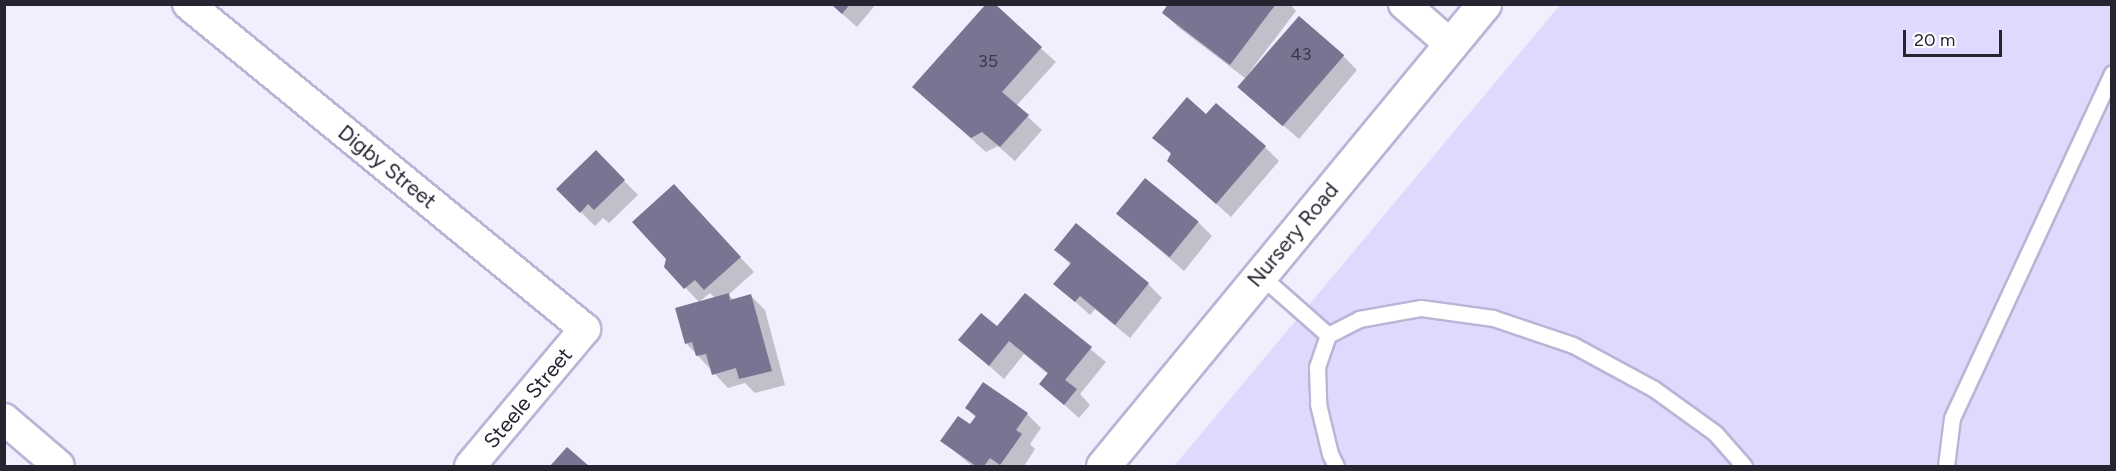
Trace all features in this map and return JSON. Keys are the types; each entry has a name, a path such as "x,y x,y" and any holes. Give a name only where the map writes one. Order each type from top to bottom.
{"main road":[{"name":"Nursery Road","path":"1103,466 1484,4"}],"street":[{"name":"Digby Street","path":"188,4 585,329"},
{"path":"1404,4 1451,45"},
{"name":"Steele Street","path":"470,466 585,329"},
{"path":"4,419 59,466"}],"lane":[{"path":"1946,466 1952,418 2112,73"},
{"path":"1260,275 1328,335"},
{"path":"1336,466 1330,454 1318,404 1317,367 1328,335 1359,319 1421,308 1493,318 1574,345 1654,388 1715,433 1744,466"}],"shaded area":[{"path":"1560,5 2111,5 2111,466 1174,466"}],"building":[{"path":"831,4 850,4 842,14"},
{"path":"986,4 995,4 1042,47 1002,92 1029,115 1000,147 982,132 971,138 912,87"},
{"path":"1168,4 1276,4 1230,65 1162,13"},
{"path":"1299,16 1344,55 1283,126 1237,87"},
{"path":"1187,97 1206,114 1216,103 1266,146 1216,204 1167,161 1171,153 1152,138"},
{"path":"596,150 625,180 594,210 588,204 580,213 556,189"},
{"path":"1145,178 1199,221 1170,257 1116,214"},
{"path":"674,184 741,257 704,290 695,280 684,289 664,267 666,259 632,222"},
{"path":"1076,223 1149,283 1115,325 1080,296 1075,302 1053,284 1071,263 1054,250"},
{"path":"729,293 730,300 751,294 772,371 739,379 736,368 712,375 706,354 696,356 692,342 685,344 675,308"},
{"path":"1025,293 1092,347 1065,380 1077,389 1064,405 1039,384 1048,373 1009,341 989,366 958,340 981,313 997,326"},
{"path":"983,382 1028,413 1016,430 1022,434 1000,465 990,458 984,466 976,466 940,441 958,416 970,424 976,416 965,408"},
{"path":"567,447 589,466 550,466"}]}
